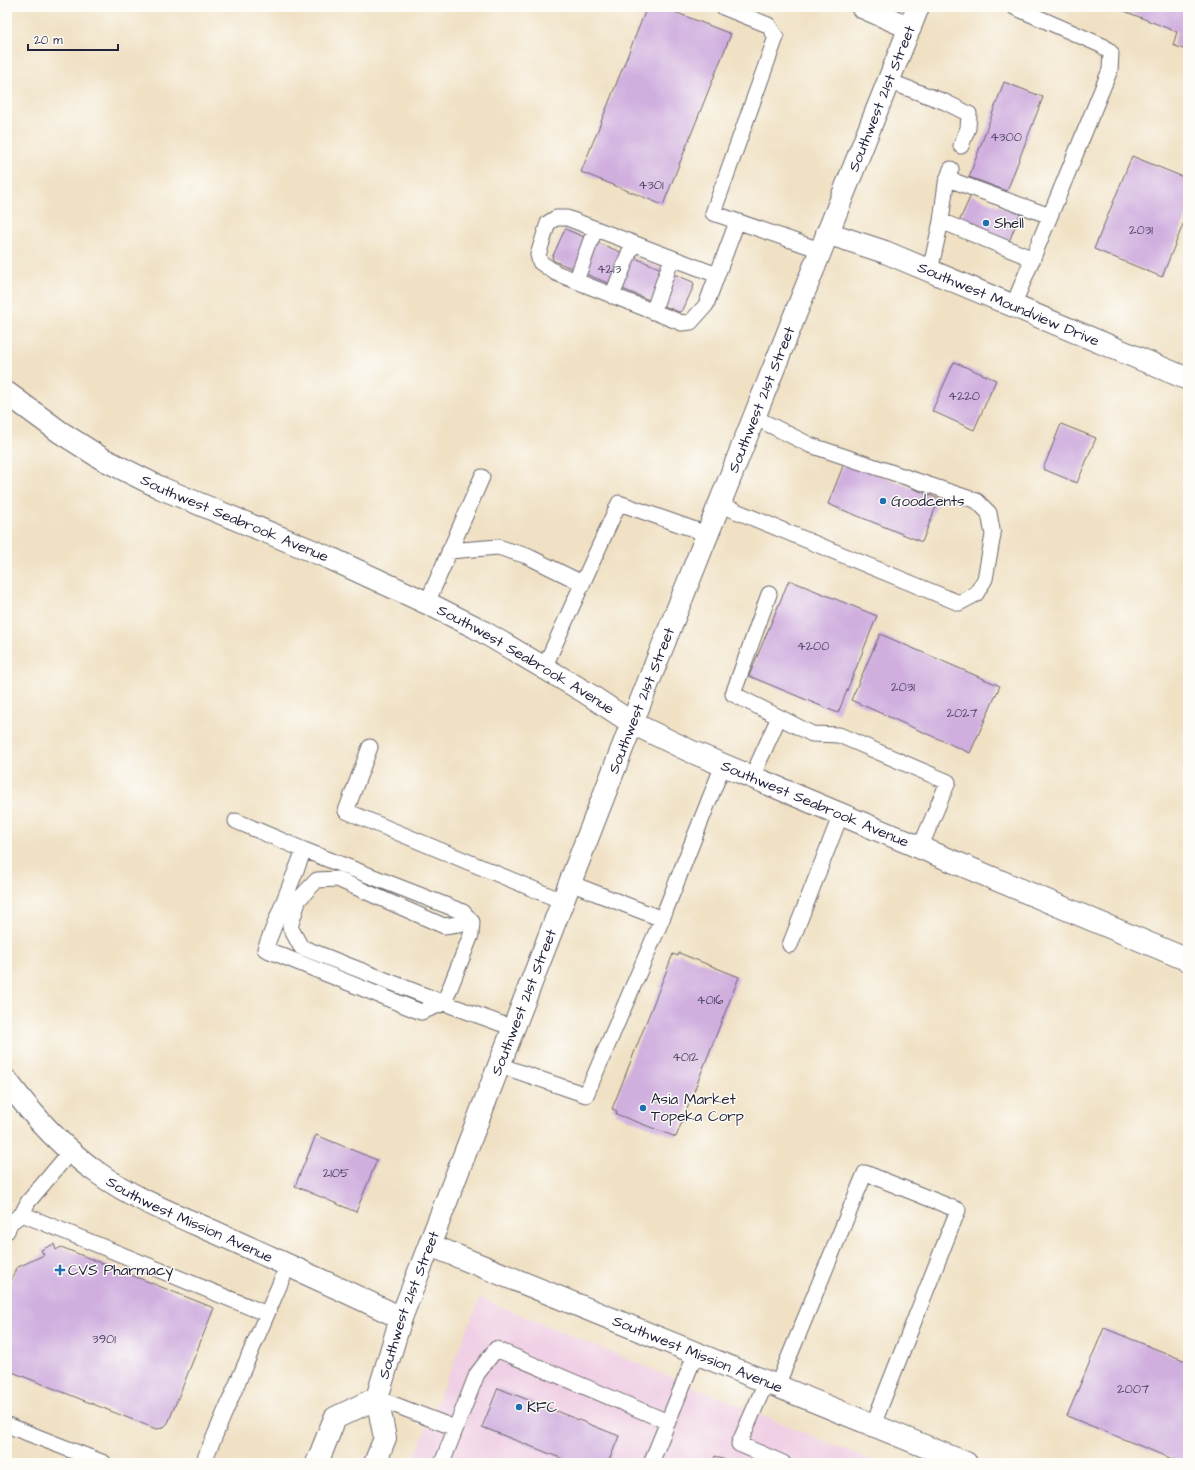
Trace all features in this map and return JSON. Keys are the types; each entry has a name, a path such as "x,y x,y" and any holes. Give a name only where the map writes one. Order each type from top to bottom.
{"street":[{"path":"862,7 910,28"},
{"name":"Southwest 21st Street","path":"375,1463 385,1438 377,1398 401,1318 632,723 918,7"},
{"name":"Southwest Moundview Drive","path":"824,242 885,252 1188,378"},
{"name":"Southwest Seabrook Avenue","path":"7,393 60,432 96,454 161,488 332,559 427,603 475,627 632,723 690,751 1188,960"},
{"name":"Southwest Mission Avenue","path":"7,1081 48,1131 98,1174 144,1201 349,1292 401,1318"},
{"name":"Southwest Mission Avenue","path":"430,1245 966,1463"},
{"name":"Southwest 21st Street","path":"317,1463 335,1418 377,1398"}],"lane":[{"path":"723,7 768,24 776,37 713,213 737,222 824,242"},
{"path":"1013,306 1110,70 1111,53 1103,46 1014,7"},
{"path":"888,81 945,102 969,114 968,128 961,146"},
{"path":"930,271 950,174 1050,216"},
{"path":"718,275 567,218 556,218 548,223 538,255 540,262 556,273 682,323 691,322 706,305 718,275 737,222"},
{"path":"941,221 1033,259"},
{"path":"576,281 595,228"},
{"path":"612,296 633,243"},
{"path":"653,312 672,258"},
{"path":"719,504 959,603 976,594 985,580 993,535 989,513 977,501 810,445 754,417"},
{"path":"427,603 482,477"},
{"path":"544,668 619,503 707,534"},
{"path":"450,551 498,547 527,556 582,583"},
{"path":"768,594 733,694 812,734 839,735 948,782 920,848"},
{"path":"752,777 779,717"},
{"path":"370,747 346,811 566,892 662,918"},
{"path":"499,1065 586,1095 662,918 723,765"},
{"path":"790,945 841,814"},
{"path":"236,821 304,850 463,912 472,922 471,935 444,1003 421,1012 265,949 304,850"},
{"path":"472,922 444,926 337,879 317,880 299,899 290,928 301,947 444,1003 513,1028"},
{"path":"7,1231 10,1223 22,1214 28,1202 71,1151"},
{"path":"783,1463 739,1444 772,1384 865,1173 958,1210 873,1425"},
{"path":"22,1214 267,1314"},
{"path":"203,1463 288,1265"},
{"path":"442,1463 477,1374 496,1349 668,1422"},
{"path":"651,1463 696,1353"},
{"path":"377,1398 455,1428"},
{"path":"7,1425 104,1463"}],"shaded area":[{"path":"480,1298 733,1403 877,1463 412,1463"}],"building":[{"path":"647,7 662,7 731,34 663,205 581,172"},
{"path":"1114,7 1188,7 1188,51 1173,45 1177,32"},
{"path":"1004,82 1043,97 1007,191 969,177"},
{"path":"1132,156 1188,179 1188,212 1162,277 1094,249"},
{"path":"971,195 1020,214 1008,244 958,224"},
{"path":"565,229 693,282 694,285 683,310 679,312 554,261 552,258"},
{"path":"954,362 996,380 974,430 932,411"},
{"path":"1061,424 1096,438 1077,483 1043,469"},
{"name":"Goodcents","path":"845,461 939,499 922,542 828,504"},
{"path":"789,580 877,616 838,713 749,676"},
{"path":"880,634 1000,686 970,753 851,700"},
{"path":"679,953 739,977 676,1137 616,1114 617,1111 612,1109 673,954 678,956"},
{"path":"316,1135 377,1160 356,1212 295,1186"},
{"name":"CVS Pharmacy","path":"54,1244 56,1250 61,1247 214,1308 168,1423 163,1428 156,1429 7,1370 7,1291 16,1268 44,1255 41,1250"},
{"path":"1104,1328 1188,1362 1188,1463 1182,1463 1067,1416"},
{"name":"KFC","path":"498,1388 619,1436 608,1463 573,1463 482,1427"},
{"path":"715,1456 733,1463 712,1463"}],"place":[{"name":"Shell","path":"986,223"},
{"name":"Goodcents","path":"883,501"},
{"name":"Asia Market Topeka Corp","path":"643,1108"},
{"name":"CVS Pharmacy","path":"60,1270"},
{"name":"KFC","path":"519,1407"}]}
